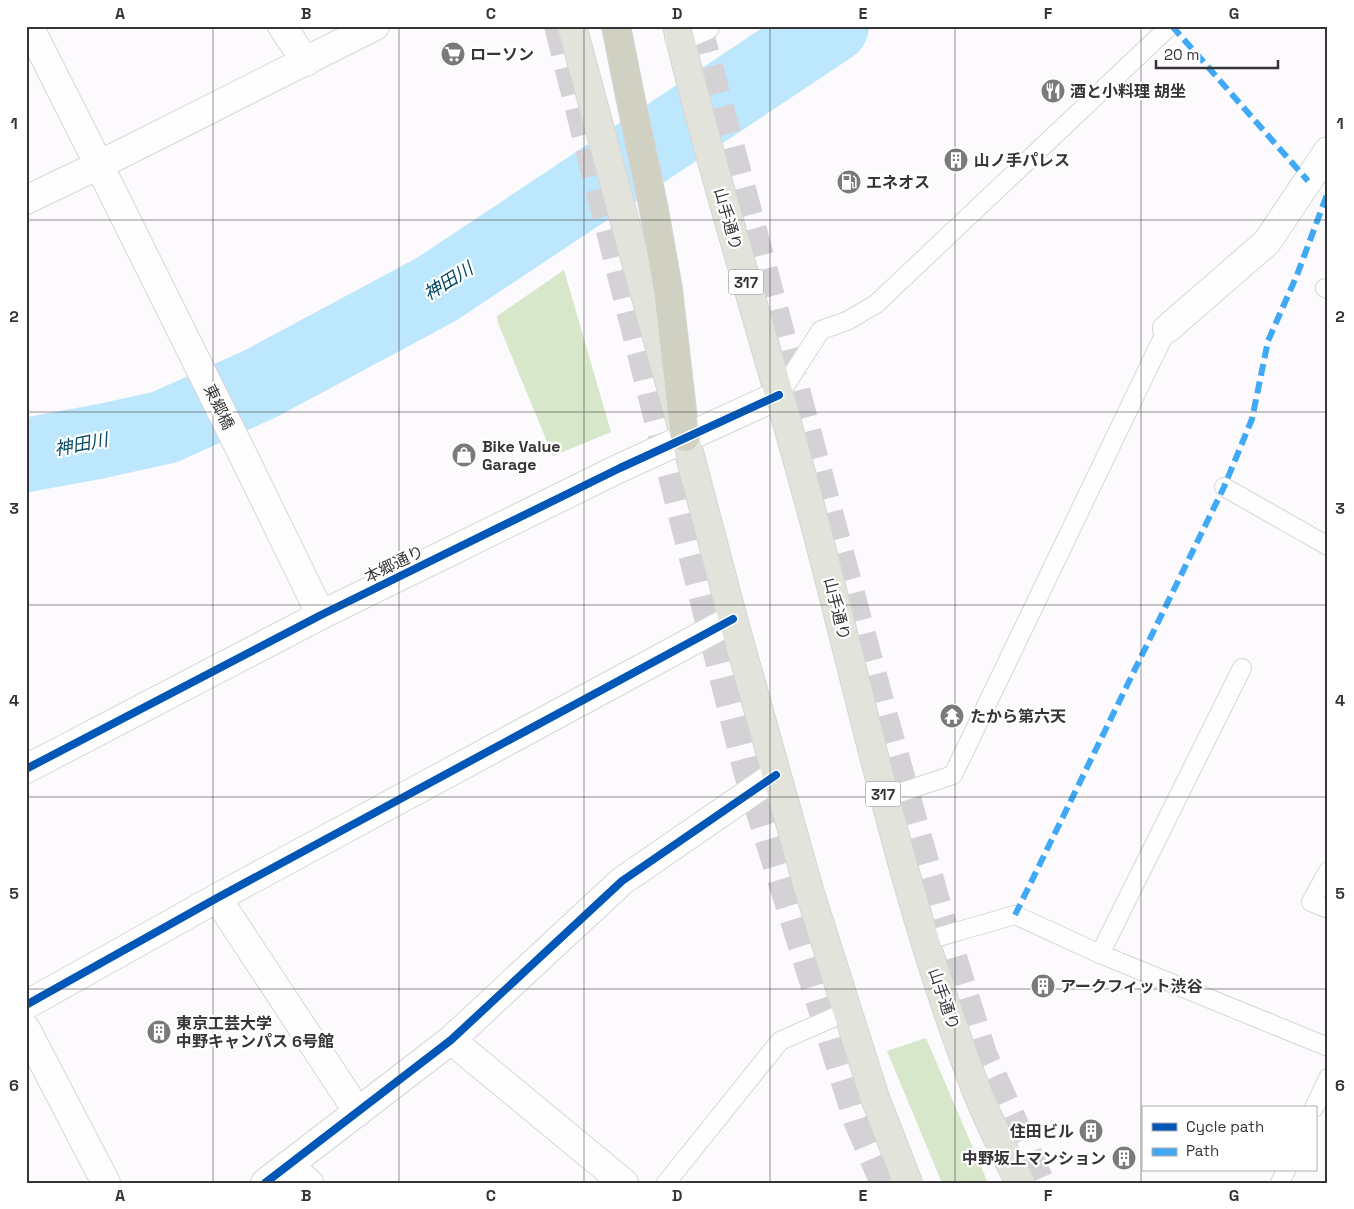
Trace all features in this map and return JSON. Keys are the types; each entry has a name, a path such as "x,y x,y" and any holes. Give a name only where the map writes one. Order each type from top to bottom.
{"highway":[{"path":"616,26 654,210 668,289 685,437"}],"main road":[{"path":"572,26 733,619 809,890 875,1098 908,1183"},
{"name":"山手通り","path":"680,41 821,545 884,798 924,941 974,1086 1020,1183"}],"street":[{"name":"東郷橋","path":"29,26 202,372 320,615"},
{"path":"282,26 306,62"},
{"path":"26,200 375,26"},
{"path":"680,41 705,26"},
{"path":"1167,329 1267,242 1328,152"},
{"name":"本郷通り","path":"26,769 320,615 685,437 779,395"},
{"path":"26,1005 217,898 733,619"},
{"path":"265,1183 451,1040 622,881 776,775"},
{"path":"217,898 358,1112"},
{"path":"26,1029 106,1183"},
{"path":"451,1040 624,1183"},
{"path":"288,1165 309,1183"}],"lane":[{"path":"779,395 822,330 847,321 876,304 1170,26"},
{"path":"884,798 954,775 1167,329"},
{"path":"1224,487 1328,546"},
{"path":"1100,954 1242,668"},
{"path":"1328,871 1311,902 1328,909"},
{"path":"924,941 1015,916 1100,954 1328,1047"},
{"path":"666,1183 780,1041 848,1011"},
{"path":"1315,1106 1328,1078"}],"green space":[{"path":"564,270 611,432 553,456 498,323 497,316"},
{"path":"926,1038 988,1183 942,1183 887,1051"}],"waterway":[{"name":"神田川","path":"26,455 165,427 260,384 437,289 832,26"}],"tunnel":[{"path":"558,26 747,771 857,1120 884,1183"},
{"path":"698,26 885,720 940,915 983,1054 1041,1183"}],"marked path":[{"path":"1172,26 1308,181"},
{"path":"1015,915 1224,487 1252,419 1268,341 1297,275 1328,192"}],"cycle path":[{"path":"26,769 321,615 620,468 779,395"},
{"path":"26,1005 217,898 733,619"},
{"path":"265,1183 451,1040 622,881 776,775"}],"place":[{"name":"ローソン","path":"453,54"},
{"name":"酒と小料理 胡坐","path":"1053,91"},
{"name":"山ノ手パレス","path":"956,160"},
{"name":"エネオス","path":"849,182"},
{"name":"Bike Value Garage","path":"464,455"},
{"name":"たから第六天","path":"952,716"},
{"name":"アークフィット渋谷","path":"1043,986"},
{"name":"東京工芸大学 中野キャンパス 6号館","path":"159,1032"},
{"name":"住田ビル","path":"1091,1131"},
{"name":"中野坂上マンション","path":"1124,1158"}]}
